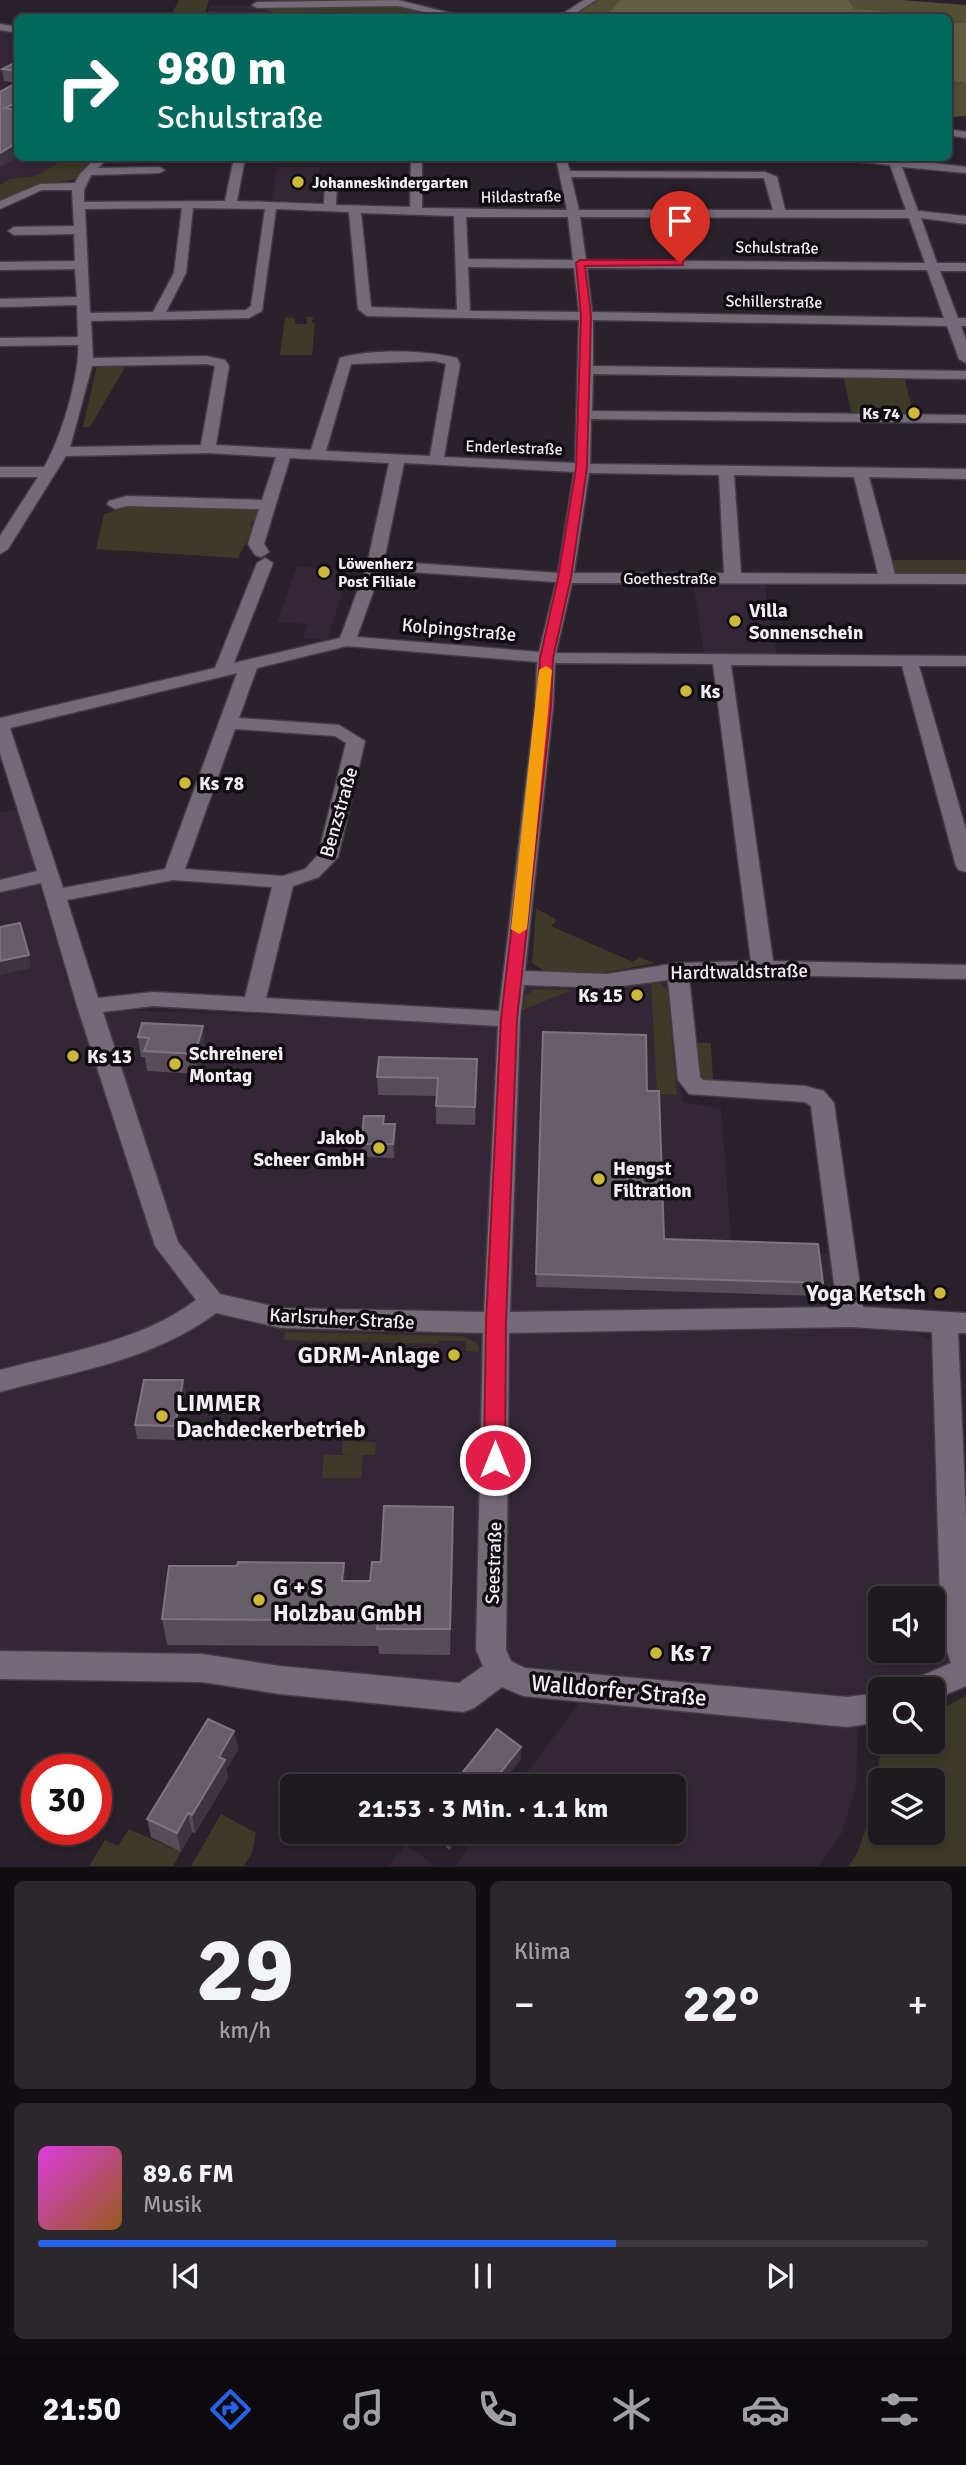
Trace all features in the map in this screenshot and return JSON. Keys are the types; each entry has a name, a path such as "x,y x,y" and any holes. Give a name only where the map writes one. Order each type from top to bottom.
{"street":[{"path":"566,14 591,0"},
{"path":"257,5 398,3 448,14"},
{"path":"0,549 6,528 50,472 61,452 86,362 77,206 79,186 99,161"},
{"path":"230,204 239,161"},
{"path":"416,211 417,161"},
{"path":"966,170 894,161 932,266 959,321 966,359"},
{"path":"563,166 771,177 780,213"},
{"name":"Seestraße","path":"500,1671 491,1650 496,1323 509,1019 544,707 546,658 565,578 582,468 586,316 573,211 563,166"},
{"path":"88,172 159,170"},
{"path":"330,207 331,180"},
{"path":"0,205 40,187 79,186"},
{"path":"157,316 180,273 188,204"},
{"name":"Hildastraße","path":"77,206 230,204 460,213 573,211 913,214 966,219"},
{"path":"85,317 249,314 257,308 271,205"},
{"name":"Schillerstraße","path":"355,208 365,309 372,313 959,321"},
{"path":"460,213 464,314"},
{"path":"14,231 79,230"},
{"name":"Schulstraße","path":"462,263 966,267"},
{"path":"0,266 79,265"},
{"path":"0,303 84,302"},
{"path":"0,342 85,341"},
{"path":"317,456 345,361 355,358 435,357 452,361 453,364 436,462"},
{"path":"86,362 206,360 220,363 222,366 208,449"},
{"path":"586,370 966,375"},
{"path":"584,415 966,419"},
{"name":"Enderlestraße","path":"61,452 208,449 582,468 966,474"},
{"path":"222,672 263,557 256,544 284,454"},
{"path":"347,641 375,565 397,460"},
{"path":"726,471 733,578"},
{"path":"0,472 50,472"},
{"path":"860,472 888,579"},
{"path":"115,504 127,501 268,505"},
{"name":"Goethestraße","path":"375,565 565,578 966,579"},
{"name":"Kolpingstraße","path":"0,724 347,641 546,658 966,661"},
{"path":"721,659 763,968"},
{"path":"909,660 966,866"},
{"path":"173,874 249,666"},
{"name":"Benzstraße","path":"0,886 52,886 173,874 284,882 312,873 328,857 356,741 339,731 229,723"},
{"path":"0,724 167,1247 212,1302 184,1323 143,1342 0,1381"},
{"path":"254,1004 284,882"},
{"name":"Hardtwaldstraße","path":"514,978 607,981 678,970 763,968 966,972"},
{"path":"678,970 689,1080 697,1087 707,1090 805,1094 816,1097 822,1103 851,1317"},
{"path":"88,1006 153,999 509,1019"},
{"name":"Karlsruher Straße","path":"212,1302 281,1318 496,1323 851,1317 956,1322"},
{"path":"956,1322 957,1633 966,1663"},
{"path":"0,1665 202,1668 280,1681 463,1698 500,1671"},
{"name":"Walldorfer Straße","path":"500,1671 512,1678 535,1683 847,1712 868,1709"},
{"path":"945,1680 966,1671"}],"shaded area":[{"path":"179,0 209,0 205,14 172,14"},
{"path":"594,0 620,0 609,12 611,14 569,14"},
{"path":"620,0 849,0 855,9 881,11 884,14 611,14 609,12"},
{"path":"849,0 901,0 966,5 966,22 952,24 952,14 885,14 855,9"},
{"path":"391,4 435,14 279,14 257,7"},
{"path":"211,5 252,6 281,14 207,14"},
{"path":"966,22 966,83 952,81 952,24"},
{"path":"0,29 14,31 14,161 89,161 0,203"},
{"path":"952,81 966,83 966,116 952,117"},
{"path":"62,161 95,161 75,179 36,187 0,203 0,185 10,179 36,176"},
{"name":"Johanneskindergarten","path":"277,167 320,167 318,180 326,185 324,199 316,202 272,200"},
{"path":"285,317 295,318 295,324 307,324 306,317 313,317 312,323 315,323 312,355 280,355"},
{"path":"127,364 90,427 83,427 96,369 101,366"},
{"path":"843,376 904,377 913,411 907,411 907,415 852,414"},
{"path":"134,505 261,507 256,521 252,521 251,526 254,527 238,558 96,549 104,514"},
{"path":"892,560 966,560 966,575 903,575 895,572"},
{"path":"297,566 350,570 327,640 303,638 308,624 277,622"},
{"name":"Villa Sonnenschein","path":"693,582 764,582 777,655 704,654"},
{"path":"17,809 76,1009 516,1023 517,987 670,978 683,1102 721,1108 732,1249 830,1254 838,1306 930,1339 945,1586 868,1586 868,1663 945,1663 945,1592 949,1660 927,1677 868,1677 868,1721 858,1729 856,1787 842,1833 819,1866 455,1866 472,1844 686,1844 686,1774 526,1774 578,1705 582,1671 447,1681 276,1664 115,1666 0,1662 0,812"},
{"path":"536,908 557,920 551,926 633,962 639,957 655,963 598,974 544,971 532,963"},
{"path":"651,983 662,984 668,993 677,1095 657,1094"},
{"path":"535,989 572,990 523,1010 525,996"},
{"path":"697,1043 711,1043 713,1082 701,1077"},
{"path":"285,1332 462,1336 477,1343 480,1352 466,1351 466,1341 439,1341 439,1344 283,1340"},
{"path":"343,1441 376,1442 375,1455 363,1455 361,1478 322,1478 324,1455 351,1455 342,1454"},
{"path":"966,1696 966,1866 848,1866 857,1854 868,1823 868,1845 945,1845 945,1768 878,1768 880,1754 945,1754 945,1707"},
{"path":"221,1814 256,1833 252,1853 244,1866 191,1866"},
{"path":"129,1829 181,1852 173,1866 89,1866 102,1845 112,1843 118,1846"},
{"path":"406,1845 435,1866 388,1866"}],"building":[{"path":"14,63 14,70 2,69"},
{"path":"14,84 14,104 5,108 14,109 14,144 0,153 0,92"},
{"path":"20,923 29,955 0,961 0,927"},
{"path":"142,1023 203,1026 195,1054 144,1051 149,1038 138,1037"},
{"name":"Hengst Filtration","path":"543,1032 646,1035 647,1091 659,1091 664,1239 818,1244 823,1283 536,1274"},
{"path":"379,1057 477,1059 475,1107 436,1106 438,1078 377,1077"},
{"path":"364,1116 384,1116 383,1124 395,1124 393,1144 361,1144"},
{"name":"LIMMER Dachdeckerbetrieb","path":"144,1380 183,1380 175,1426 135,1425"},
{"name":"G + S Holzbau GmbH","path":"384,1506 453,1507 450,1629 377,1629 378,1621 162,1619 169,1566 237,1566 238,1562 344,1563 342,1581 370,1581 372,1562 381,1562"},
{"path":"208,1719 234,1731 219,1757 225,1760 192,1815 188,1813 177,1833 147,1819"},
{"path":"497,1729 521,1747 499,1774 461,1774"}],"slow traffic":[{"path":"519,929 546,670"}],"place":[{"name":"Johanneskindergarten","path":"298,182"},
{"name":"Ks 74","path":"914,413"},
{"name":"Löwenherz Post Filiale","path":"324,572"},
{"name":"Villa Sonnenschein","path":"735,621"},
{"name":"Ks","path":"686,691"},
{"name":"Ks 78","path":"185,783"},
{"name":"Ks 15","path":"637,995"},
{"name":"Ks 13","path":"73,1056"},
{"name":"Schreinerei Montag","path":"175,1064"},
{"name":"Jakob Scheer GmbH","path":"379,1148"},
{"name":"Hengst Filtration","path":"599,1179"},
{"name":"Yoga Ketsch","path":"940,1293"},
{"name":"GDRM-Anlage","path":"454,1355"},
{"name":"LIMMER Dachdeckerbetrieb","path":"162,1416"},
{"name":"G + S Holzbau GmbH","path":"259,1600"},
{"name":"Ks 7","path":"656,1653"}],"route":[{"path":"495,1460 496,1323 509,1019 544,707 546,658 565,578 582,468 586,316 580,263 680,263"}]}
